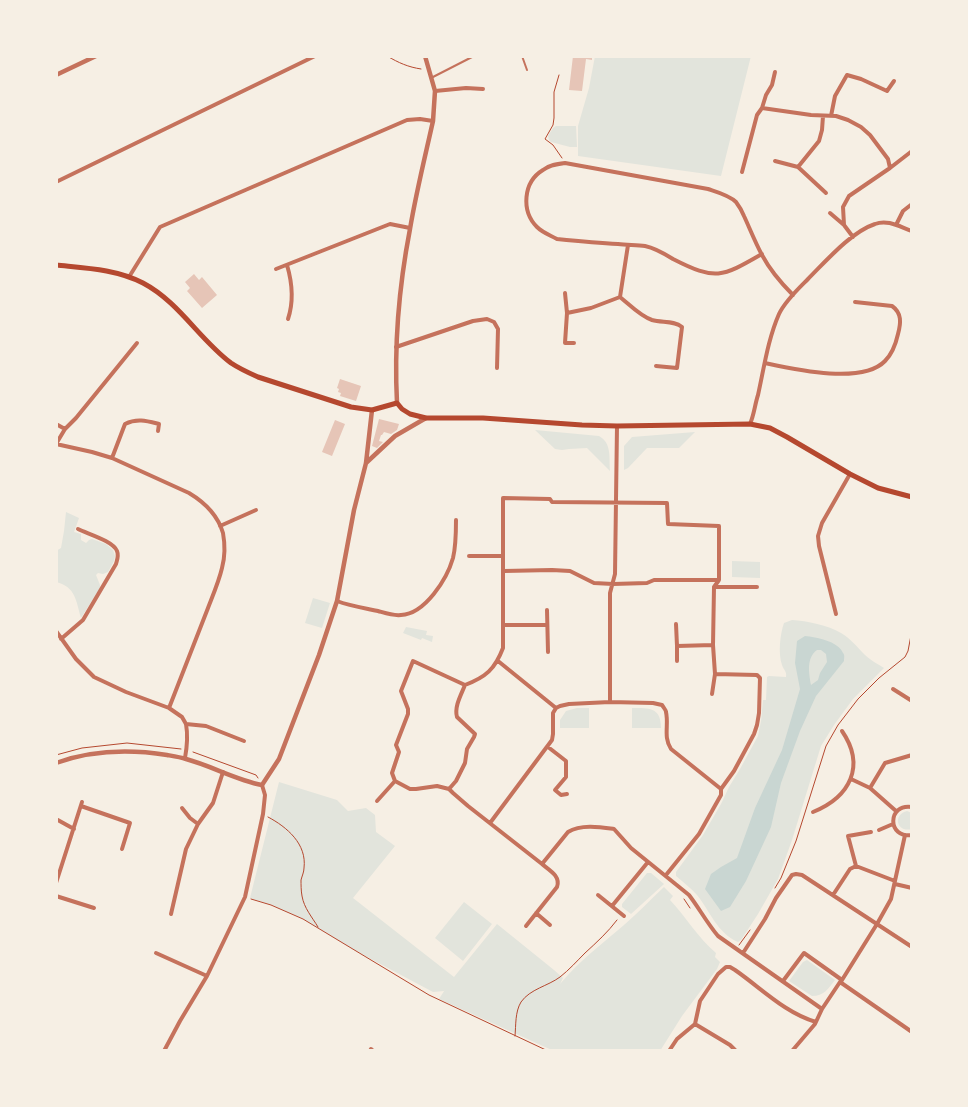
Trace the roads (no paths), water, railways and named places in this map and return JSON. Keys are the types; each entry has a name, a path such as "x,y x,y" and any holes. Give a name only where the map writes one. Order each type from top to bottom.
{"main road":[{"path":"56,265 108,271 142,283 164,297 230,362 244,371 350,407 372,410 397,403 410,414 426,418 483,418 582,425 750,424 770,428 787,436 850,474 878,488 912,497"}],"street":[{"path":"56,75 96,56"},
{"path":"56,182 316,56"},
{"path":"397,403 396,347 401,285 410,228 433,121 435,92 425,56"},
{"path":"742,172 757,115 772,85 775,72"},
{"path":"831,116 835,96 847,75 887,91 894,81"},
{"path":"435,92 466,88 483,89"},
{"path":"762,108 842,117 866,131 888,159 890,168"},
{"path":"798,167 819,140 823,116"},
{"path":"129,277 160,227 407,120 433,121"},
{"path":"844,224 843,207 849,196 912,151"},
{"path":"775,161 798,167 826,192"},
{"path":"762,254 737,269 720,274 711,274 701,272 646,246 557,239 537,227 530,217 525,199 529,185 534,177 552,165 565,162 708,189 736,202 762,254 778,279 792,295"},
{"path":"896,225 903,211 912,204"},
{"path":"830,213 844,224 853,237"},
{"path":"750,424 772,332 780,312 792,295 835,252 853,237 875,224 882,222 891,223 912,231"},
{"path":"276,269 390,224 410,228"},
{"path":"620,297 628,245"},
{"path":"287,265 290,277 292,308 288,319"},
{"path":"565,292 567,313 565,343 574,343"},
{"path":"567,313 591,308 620,297"},
{"path":"620,297 644,316 653,320 678,323 682,327 677,368 656,366"},
{"path":"765,363 798,370 840,374 862,372 880,366 885,362 895,345 899,332 899,313 892,306 855,302"},
{"path":"396,347 473,321 487,319 494,322 498,329 497,368"},
{"path":"137,343 65,429 56,444 112,458 189,493 201,500 211,511 220,526 225,552 222,568 169,708"},
{"path":"164,1051 207,976 245,897 263,814 265,795 262,785 279,759 286,742 337,601 354,510 366,463 372,410"},
{"path":"366,463 395,436 426,418"},
{"path":"112,458 125,424 132,420 159,424 158,432"},
{"path":"56,424 65,429"},
{"path":"610,702 610,593 615,574 618,426"},
{"path":"836,614 818,536 822,523 850,474"},
{"path":"394,781 392,773 399,752 396,745 408,714 408,709 401,692 413,662 465,684 486,675 498,661 504,648 503,498 550,499 552,502 666,504 668,524 719,526 719,580 714,587 713,645 715,674 712,694"},
{"path":"220,526 256,510"},
{"path":"337,601 389,614 401,615 408,614 420,607 434,594 445,578 453,558 456,542 456,520"},
{"path":"61,639 83,620 116,564 118,556 117,550 111,543 78,529"},
{"path":"469,556 503,556"},
{"path":"504,571 570,571 594,583 613,584 647,583 654,580 719,580"},
{"path":"714,587 757,587"},
{"path":"547,610 548,652"},
{"path":"676,624 677,661"},
{"path":"504,625 547,625"},
{"path":"56,631 76,659 94,677 126,692 169,708 182,717 188,731 185,758"},
{"path":"677,646 713,645"},
{"path":"498,661 556,708"},
{"path":"666,875 699,834 720,795 721,789 734,771 754,734 759,713 760,678 757,675 715,674"},
{"path":"449,789 456,781 465,763 467,749 475,734 456,714 465,684"},
{"path":"893,689 912,701"},
{"path":"490,822 548,747 552,740 552,720 556,708 569,704 610,702 654,703 662,705 666,711 668,744 671,749 721,789"},
{"path":"186,724 206,726 244,741"},
{"path":"813,812 824,808 834,801 852,779 851,748 842,731"},
{"path":"548,747 566,761 566,777 555,790 560,795 567,794"},
{"path":"56,763 79,755 137,751 185,758 242,780 262,785"},
{"path":"870,788 885,763 912,755"},
{"path":"171,914 186,849 198,824 213,803 222,772"},
{"path":"852,779 870,788 896,812"},
{"path":"394,781 416,789 438,786 449,789 557,878 557,887 526,926"},
{"path":"377,801 394,781"},
{"path":"56,883 82,804 130,823 122,849"},
{"path":"912,807 904,807 896,812 893,820 897,832 912,835"},
{"path":"182,808 198,824"},
{"path":"56,819 74,829"},
{"path":"879,830 893,824"},
{"path":"542,864 568,832 573,829 614,830 631,848 688,895 718,936 822,1009"},
{"path":"856,866 848,836 871,832"},
{"path":"792,1051 816,1022 822,1009 891,899 905,835"},
{"path":"612,906 648,862"},
{"path":"856,866 895,883 912,888"},
{"path":"833,895 850,869 856,866"},
{"path":"743,953 765,920 776,898 792,875 796,874 802,875 912,947"},
{"path":"598,895 622,915"},
{"path":"56,896 94,908"},
{"path":"536,913 550,925"},
{"path":"156,952 207,976"},
{"path":"783,981 804,952 912,1032"},
{"path":"669,1051 677,1039 695,1024 700,1001 718,974 726,967 730,967 748,978 793,1012 816,1022"},
{"path":"695,1024 730,1045 736,1051"}],"lane":[{"path":"431,78 474,56"},
{"path":"522,56 527,70"}]}
